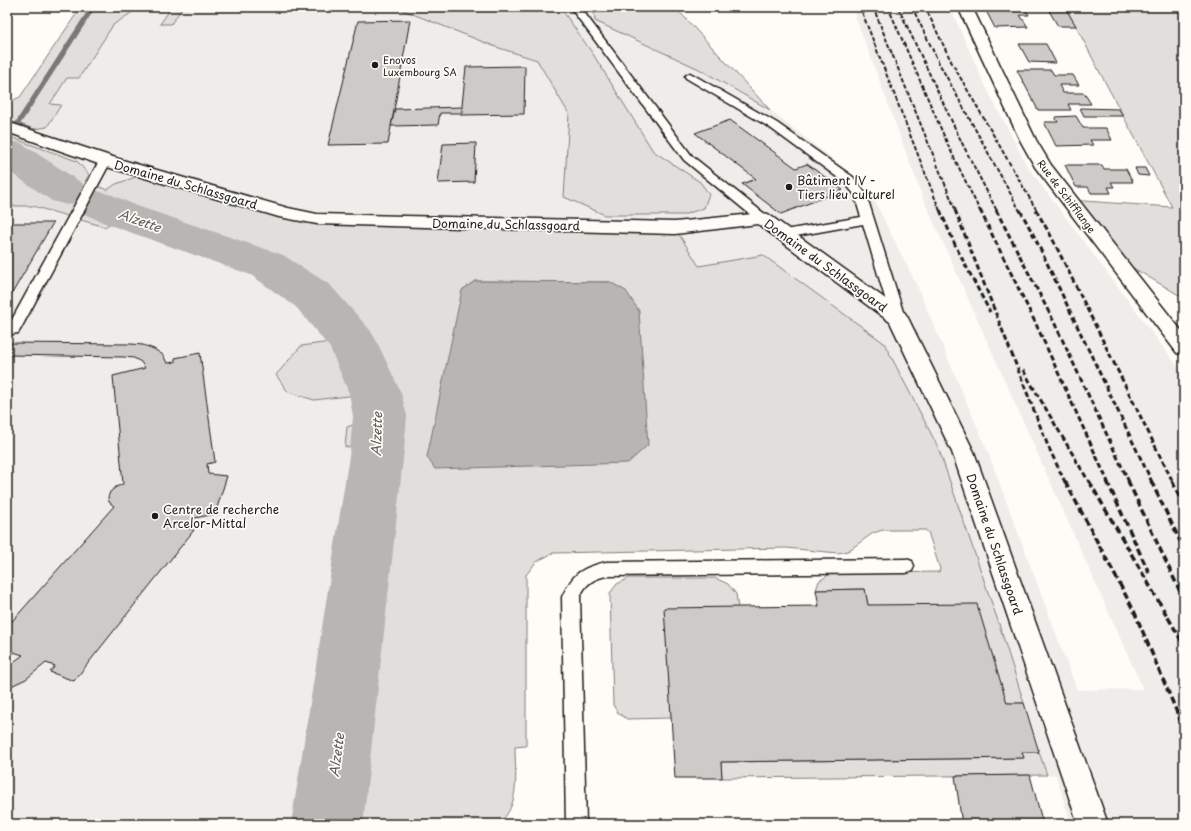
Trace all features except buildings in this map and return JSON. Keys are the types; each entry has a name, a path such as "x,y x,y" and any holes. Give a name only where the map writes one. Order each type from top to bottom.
{"street":[{"name":"Rue de Schifflange","path":"965,7 1028,140 1044,167 1184,348"},
{"name":"Domaine du Schlassgoard","path":"7,127 105,161 285,213 317,219 675,228 762,218 898,318 963,452 1093,824"}],"lane":[{"path":"576,7 688,158 762,218"},
{"path":"690,76 773,125 849,180 860,194 898,318"},
{"path":"7,330 13,330 105,161"},
{"path":"785,234 867,220"},
{"path":"576,824 571,597 577,583 589,573 606,569 906,566"}],"shaded area":[{"path":"81,7 675,7 770,110 845,169 873,198 917,286 987,450 1077,690 1143,689 923,198 852,7 950,7 982,79 1027,166 1184,375 1184,824 1071,824 1056,775 1047,775 999,624 938,447 884,343 763,255 699,266 359,221 116,184 107,190 85,181 77,161 7,136 7,103 20,97"},
{"path":"81,7 140,7 113,25 79,78 67,78 50,104 61,105 47,127 35,129 7,120 7,103 20,97"},
{"path":"172,7 183,7 171,24 160,24"},
{"path":"395,7 560,7 593,54 653,151 700,182 709,194 704,208 683,215 605,215 564,197 569,114 537,60 496,47"},
{"path":"637,7 675,7 770,110 699,69 595,21 594,11 637,10"},
{"path":"1064,7 1184,7 1184,298 1113,256 1069,200 1172,207 1076,26"},
{"path":"7,136 77,161 89,175 85,181 107,190 116,184 147,173 285,213 675,228 699,266 763,255 884,343 938,447 999,624 1024,703 1007,703 868,605 865,589 816,590 819,581 830,574 939,572 940,569 928,532 925,530 883,530 873,533 848,551 838,553 786,548 553,553 536,562 526,575 526,746 515,747 515,788 510,808 505,817 498,824 327,824 377,450 345,447 347,427 380,416 374,393 314,400 288,392 276,375 301,346 323,343 351,342 313,296 267,265 123,215 105,227 33,206 7,206","holes":["475,281 610,282 462,290"]},
{"path":"7,206 33,206 104,227 122,215 267,265 313,296 352,342 323,343 301,346 314,400 375,393 380,416 347,427 345,447 377,450 327,824 7,824"},
{"path":"475,281 610,282 626,291 639,311 648,445 628,463 435,469 427,457 462,290"},
{"path":"629,578 715,578 728,584 736,594 738,608 671,718 627,719 618,713 613,705 610,593 617,584"},
{"path":"1022,752 1039,752 1047,775 722,778 721,762 1023,758"}],"waterway":[{"path":"18,123 93,7"},
{"name":"Alzette","path":"7,152 67,192"},
{"name":"Alzette","path":"97,204 122,215 267,265 313,296 352,342 375,393 380,416 377,450 327,824"}],"railway":[{"path":"860,7 940,211"},
{"path":"873,7 956,211"},
{"path":"888,7 948,145 980,211"},
{"path":"898,7 963,145 997,211"},
{"path":"912,7 939,63 1020,211"},
{"path":"925,7 952,63 1037,211"},
{"path":"940,210 956,247 990,312"},
{"path":"955,210 1048,446 1065,482"},
{"path":"980,210 1035,322 1108,482"},
{"path":"996,210 1054,322 1129,482"},
{"path":"1020,210 1034,236 1152,482"},
{"path":"1036,210 1051,236 1173,482"},
{"path":"1023,370 1089,482"},
{"path":"1065,481 1134,611 1184,729"},
{"path":"1089,481 1184,645"},
{"path":"1107,481 1149,573"},
{"path":"1128,481 1184,600"},
{"path":"1151,481 1184,549"},
{"path":"1172,481 1184,505"}],"place":[{"name":"Enovos Luxembourg SA","path":"375,65"},
{"name":"Bâtiment IV - Tiers lieu culturel","path":"789,187"},
{"name":"Centre de recherche Arcelor-Mittal","path":"155,516"}]}
